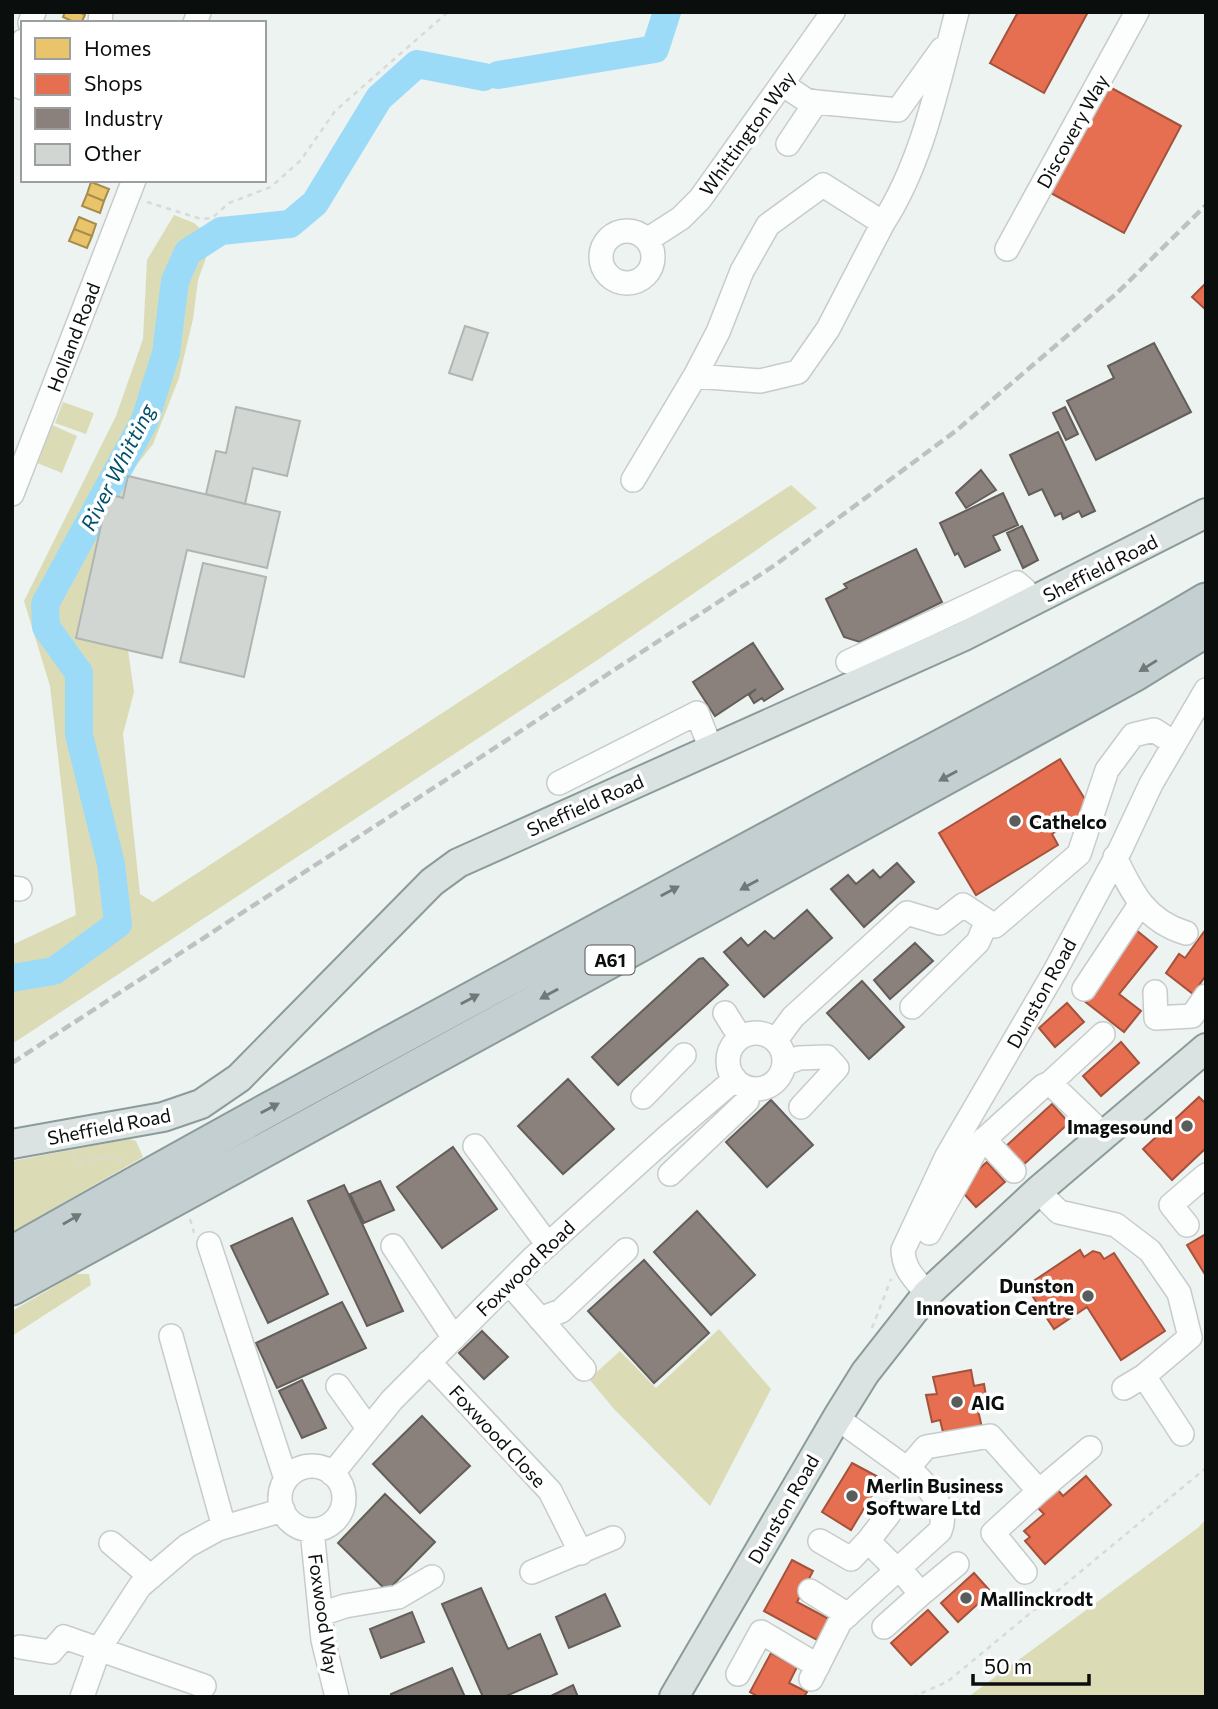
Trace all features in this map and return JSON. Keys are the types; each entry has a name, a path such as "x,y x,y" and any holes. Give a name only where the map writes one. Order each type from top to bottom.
{"highway":[{"name":"A61","path":"12,1253 255,1116 1122,650 1206,600"},
{"name":"A61","path":"12,1288 1135,674 1206,630"}],"main road":[{"name":"Sheffield Road","path":"12,1144 163,1117 201,1104 239,1078 432,882 458,863 962,637 1206,513"},
{"name":"Dunston Road","path":"674,1697 836,1418 865,1373 927,1294 1038,1191 1204,1051"}],"street":[{"name":"Whittington Way","path":"647,240 681,218 700,199 833,12"},
{"path":"695,376 760,381 798,372 828,329 900,195 931,107 957,12"},
{"name":"Discovery Way","path":"1007,249 1137,12"},
{"path":"782,84 806,100 898,110 951,36"},
{"path":"12,68 21,46"},
{"path":"788,144 816,102"},
{"path":"633,480 695,376 718,332 743,271 768,225 823,185 883,223"},
{"name":"Holland Road","path":"12,494 20,450 132,188"},
{"path":"848,662 1017,583 1032,602"},
{"name":"Dunston Road","path":"903,1250 947,1156 1055,971 1145,795 1206,690"},
{"path":"559,783 697,713 711,749"},
{"path":"912,1007 978,942 991,923 1079,854 1107,770 1133,735 1154,730 1174,743"},
{"path":"1115,858 1129,888 1159,921 1186,933"},
{"path":"1084,989 1142,903"},
{"path":"776,1040 793,1017 908,913 940,923 963,905 991,923"},
{"path":"1155,992 1156,1018 1192,1016"},
{"path":"1192,1016 1206,996"},
{"path":"725,1013 740,1037"},
{"path":"1192,1016 1204,1051"},
{"path":"758,1032 776,1040 781,1047 784,1064 777,1080 760,1088 743,1085 736,1079 728,1062 729,1053 740,1037 758,1032"},
{"path":"929,1233 979,1144 1102,1034"},
{"path":"643,1097 684,1055"},
{"path":"784,1064 799,1058 827,1057 837,1068 801,1107"},
{"name":"Foxwood Road","path":"332,1474 368,1428 429,1362 509,1283 667,1137 736,1079"},
{"path":"1050,1083 1105,1136"},
{"path":"667,1137 678,1167 747,1101"},
{"path":"984,1139 1014,1171"},
{"path":"475,1146 548,1245"},
{"path":"1187,1226 1171,1205 1206,1175"},
{"path":"1038,1191 1059,1212 1116,1225 1150,1251 1179,1293 1190,1337 1144,1376 1124,1388"},
{"path":"203,1243 286,1479"},
{"path":"393,1245 454,1338"},
{"path":"540,1319 561,1311 626,1250"},
{"path":"903,1250 904,1264 911,1277 927,1294"},
{"path":"509,1283 584,1369"},
{"path":"171,1336 224,1527"},
{"name":"Foxwood Close","path":"429,1362 550,1491 581,1553"},
{"path":"1144,1376 1182,1434"},
{"path":"338,1386 368,1428"},
{"path":"738,1674 761,1632 815,1672 840,1622 940,1531 943,1524 940,1505 922,1481 836,1418"},
{"path":"907,1469 926,1447 990,1436 1039,1491"},
{"path":"1025,1572 993,1532 1090,1448"},
{"path":"303,1467 323,1468 339,1482 343,1492 340,1514 323,1528 312,1530 295,1525 283,1510 280,1494 286,1479 303,1467"},
{"path":"82,1697 99,1649 140,1586 187,1546 224,1527 283,1510"},
{"path":"820,1541 851,1559 889,1514"},
{"name":"Foxwood Way","path":"312,1530 323,1640 337,1697"},
{"path":"532,1572 613,1538"},
{"path":"868,1541 921,1594"},
{"path":"111,1543 151,1577"},
{"path":"884,1627 957,1564"},
{"path":"321,1614 345,1606 398,1597 432,1577"},
{"path":"810,1591 848,1615"},
{"path":"20,1647 51,1652 64,1637 204,1686"}],"path":[{"path":"132,188 201,219 212,218 229,203 271,187 301,160 335,111 448,12"},
{"path":"189,1215 203,1243"},
{"path":"867,1339 903,1250"},
{"path":"912,1697 947,1682 1206,1468"}],"green space":[{"path":"174,215 194,223 202,230 206,258 198,280 193,319 179,378 153,444 128,476 123,498 108,495 76,637 128,650 134,692 123,734 140,894 153,902 791,485 817,508 596,661 12,1044 12,945 76,915 50,686 24,601 116,416 143,339 147,260"},
{"path":"63,402 94,413 86,434 55,423"},
{"path":"52,425 77,436 62,473 37,463"},
{"path":"129,1139 136,1141 143,1157 12,1232 12,1161"},
{"path":"76,1274 89,1274 91,1285 12,1336 12,1311"},
{"path":"719,1329 771,1389 710,1506 614,1409 589,1379 620,1351 656,1388"},
{"path":"1206,1519 1206,1697 968,1697 1199,1527"}],"building: Homes":[{"path":"65,12 85,15 82,21 72,21 63,17"},
{"path":"91,182 109,189 104,201 87,194"},
{"path":"87,194 104,201 100,213 82,206"},
{"path":"79,217 96,224 92,236 74,229"},
{"path":"74,229 92,236 87,248 69,241"}],"building: Shops":[{"path":"1018,12 1088,12 1044,93 990,63"},
{"path":"1106,85 1181,126 1124,233 1049,192"},
{"path":"1206,283 1206,310 1192,297"},
{"name":"Cathelco","path":"1060,759 1091,809 1052,834 1058,845 976,895 939,833"},
{"path":"1206,929 1206,975 1193,994 1166,973 1179,954 1185,958"},
{"path":"1136,930 1157,947 1119,994 1141,1011 1124,1032 1083,1000"},
{"path":"1067,1003 1084,1022 1055,1047 1039,1028"},
{"path":"1121,1042 1139,1063 1101,1096 1083,1076"},
{"name":"Imagesound","path":"1199,1097 1206,1104 1206,1148 1172,1180 1143,1149"},
{"path":"1052,1104 1069,1123 1022,1166 1005,1147"},
{"path":"987,1162 1005,1182 976,1207 958,1187"},
{"path":"1206,1234 1206,1276 1187,1245"},
{"name":"Dunston Innovation Centre","path":"1080,1250 1084,1257 1093,1251 1100,1253 1104,1259 1114,1253 1165,1331 1121,1360 1087,1307 1054,1329 1026,1286"},
{"name":"AIG","path":"971,1370 974,1386 984,1384 988,1408 978,1410 982,1428 944,1436 940,1420 932,1422 926,1395 937,1394 933,1377"},
{"name":"Merlin Business Software Ltd","path":"852,1463 882,1479 851,1530 822,1512"},
{"path":"1086,1476 1111,1505 1045,1564 1025,1541 1030,1537 1024,1531 1044,1514 1037,1507 1057,1489 1063,1496"},
{"path":"792,1560 813,1571 797,1602 829,1619 817,1640 764,1611"},
{"name":"Mallinckrodt","path":"974,1573 991,1592 958,1622 941,1603"},
{"path":"928,1610 948,1632 911,1665 891,1643"},
{"path":"771,1653 797,1667 789,1683 807,1692 804,1697 759,1697 750,1692"}],"building: Industry":[{"path":"1154,343 1191,412 1096,460 1067,401 1114,378 1108,366"},
{"path":"1065,407 1078,434 1066,440 1053,413"},
{"path":"1058,432 1095,511 1082,517 1079,511 1063,519 1061,513 1055,516 1042,489 1029,495 1010,455"},
{"path":"981,470 996,490 966,508 956,493"},
{"path":"1003,493 1018,525 993,536 1000,550 965,567 958,553 955,555 940,523"},
{"path":"1022,526 1038,560 1023,568 1007,533"},
{"path":"916,549 942,602 860,642 844,637 826,599 847,588 844,584"},
{"path":"753,643 783,689 764,701 762,698 754,703 749,695 756,689 715,716 693,682"},
{"path":"897,863 914,882 864,927 831,889 848,875 856,884 873,870 880,878"},
{"path":"807,910 832,938 764,997 724,952 741,938 748,946 765,931 774,939"},
{"path":"915,943 933,961 890,999 874,980"},
{"path":"703,958 728,985 618,1085 592,1057"},
{"path":"862,981 904,1027 869,1059 827,1013"},
{"path":"568,1079 614,1129 563,1174 518,1126"},
{"path":"771,1100 813,1145 767,1187 726,1142"},
{"path":"453,1147 497,1209 442,1248 397,1187"},
{"path":"380,1181 394,1210 364,1223 350,1194"},
{"path":"344,1185 403,1311 367,1326 308,1201"},
{"path":"697,1211 755,1275 711,1315 654,1252"},
{"path":"292,1218 328,1294 268,1323 231,1246"},
{"path":"644,1260 709,1333 654,1383 588,1311"},
{"path":"342,1302 366,1348 277,1388 256,1343"},
{"path":"482,1331 508,1357 484,1379 459,1353"},
{"path":"302,1380 326,1428 302,1438 279,1391"},
{"path":"422,1416 470,1466 420,1513 373,1464"},
{"path":"385,1494 435,1542 387,1591 338,1543"},
{"path":"481,1588 508,1649 540,1634 557,1674 504,1697 483,1697 442,1604"},
{"path":"605,1594 620,1626 569,1648 556,1617"},
{"path":"412,1612 424,1642 381,1658 370,1629"},
{"path":"452,1668 465,1697 392,1697 391,1694"},
{"path":"573,1685 578,1697 549,1697"}],"building: Other":[{"path":"465,326 488,333 472,380 449,373"},
{"path":"236,407 300,421 287,476 253,468 245,504 206,494 216,451 226,453"},
{"path":"128,476 280,512 267,568 187,550 162,658 76,638 108,494 123,498"},
{"path":"203,563 266,577 244,677 180,662"}],"waterway":[{"name":"River Whitting","path":"498,75 655,49 667,12"},
{"name":"River Whitting","path":"12,978 54,971 118,924 111,864 79,735 79,673 46,627 45,604 145,420 166,353 175,281 188,252 221,231 290,224 315,203 379,98 417,64 484,77"}],"railway":[{"path":"12,1063 775,565 957,430 1116,294 1206,205"}],"place":[{"name":"Cathelco","path":"1015,821"},
{"name":"Imagesound","path":"1187,1126"},
{"name":"Dunston Innovation Centre","path":"1088,1296"},
{"name":"AIG","path":"957,1402"},
{"name":"Merlin Business Software Ltd","path":"852,1496"},
{"name":"Mallinckrodt","path":"966,1598"}]}
